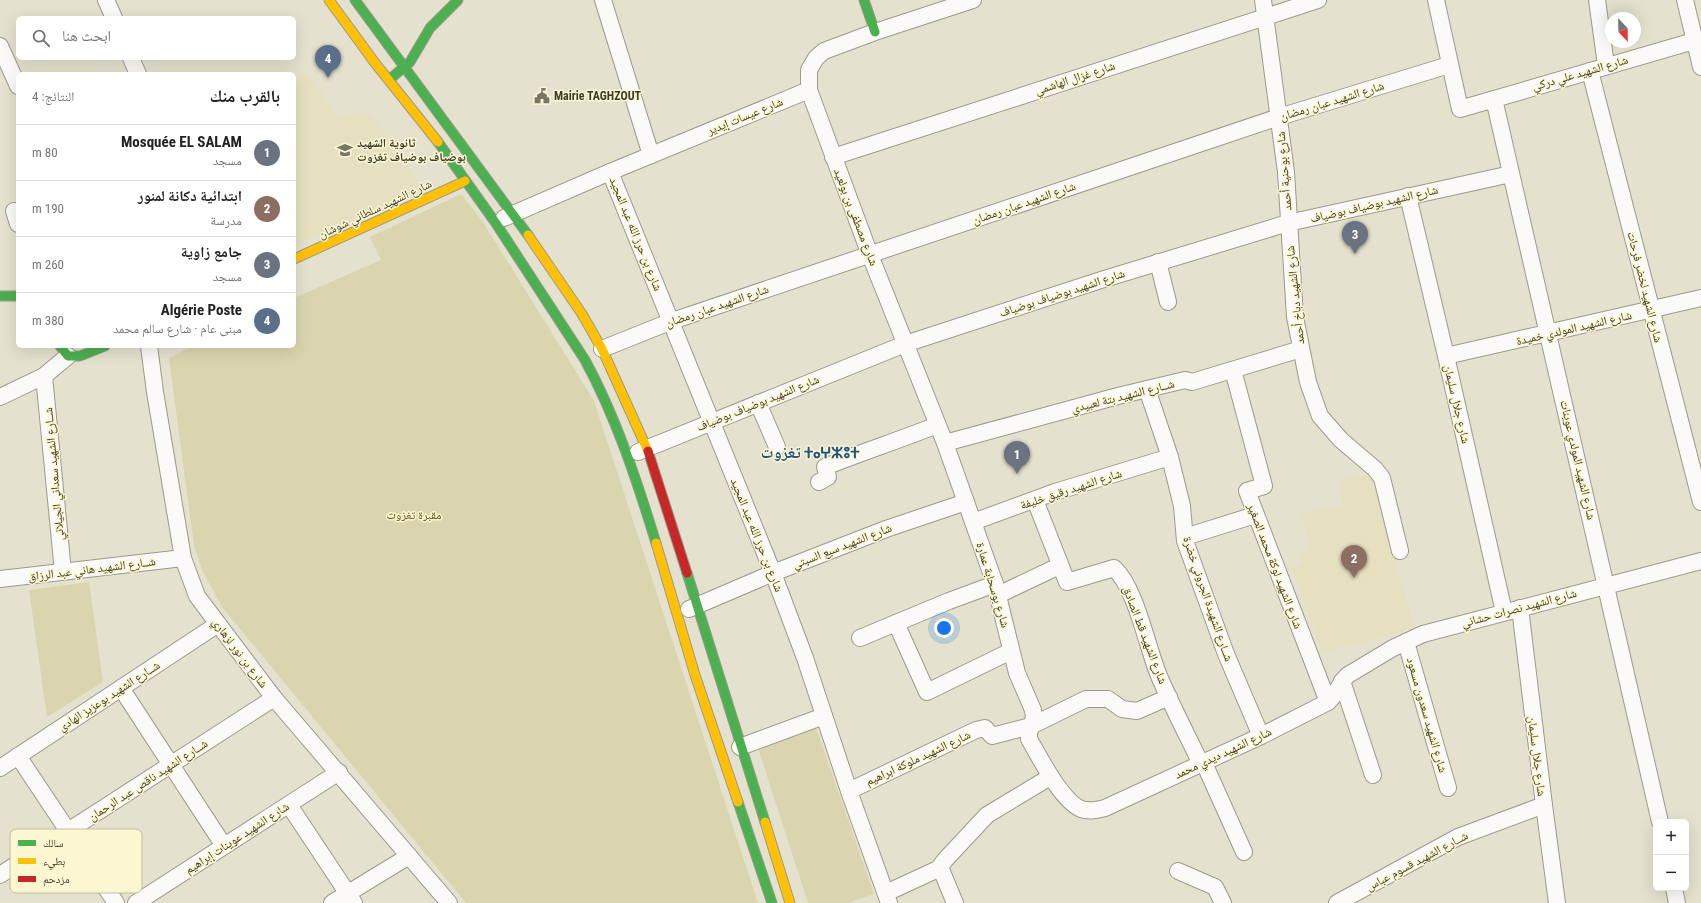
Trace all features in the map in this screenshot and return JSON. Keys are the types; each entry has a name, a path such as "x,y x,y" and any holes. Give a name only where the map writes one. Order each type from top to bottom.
{"main road":[{"path":"329,0 386,54 404,68 513,213 582,314 602,349 647,449 668,511 740,747 790,903"},
{"path":"355,0 386,54 389,80 434,137 495,222 585,360 612,416 649,520 676,614 772,903"},
{"path":"389,80 410,62 430,28 458,0"},
{"path":"864,0 875,32"},
{"path":"415,36 430,28"},
{"name":"شارع الشهيد سلطاني شوشان","path":"296,258 465,181"},
{"path":"0,296 16,296"},
{"path":"64,351 80,356 100,348"}],"street":[{"path":"106,0 113,16"},
{"path":"809,90 809,70 816,58 824,51 875,32 974,0"},
{"name":"شارع بوحنية أحمد","path":"1263,0 1286,172 1288,223"},
{"name":"شارع غزال الهاشمي","path":"833,158 1318,0"},
{"path":"1436,0 1450,65"},
{"path":"1597,0 1606,65"},
{"path":"1685,0 1698,40 1701,67"},
{"path":"609,2 651,155"},
{"name":"شارع الشهيد علي دركي","path":"1450,65 1460,108 1590,71 1606,65 1698,40"},
{"path":"0,46 16,82"},
{"path":"132,60 137,72"},
{"name":"شارع الشهيد عبان رمضان","path":"602,349 672,321 1279,116 1450,65"},
{"name":"شارع الشهيد لخضر فرحات","path":"1590,71 1701,502"},
{"name":"شارع عيسات إيدير","path":"495,222 610,172 809,90"},
{"name":"شارع مصطفى بن بولعيد","path":"809,90 833,158 904,344"},
{"name":"شارع الشهيد المولدي عوينات","path":"1494,99 1607,585 1659,819"},
{"name":"شارع بن حرز الله عبد المجيد","path":"610,172 672,321 773,573 805,658 849,791 887,898"},
{"name":"شارع الشهيد بوضياف بوضياف","path":"627,456 904,344 1158,262 1288,223 1511,174"},
{"name":"شارع جلال سليمان","path":"1408,196 1504,612"},
{"name":"شارع الشهيد دباخ أحمد","path":"1288,223 1296,317 1301,349 1313,399 1320,416 1341,440 1375,469 1382,478 1400,551"},
{"path":"1158,262 1168,302"},
{"name":"شارع الشهيد المولدي خميدة","path":"1446,356 1549,334 1701,298"},
{"name":"شارع بوسحابة عمارة","path":"904,344 944,443 997,590 1011,651 1020,682 1033,710 1034,717 1029,733 1030,739 1050,777 1074,804 1081,809 1088,810"},
{"name":"شارع بن نور لزهاري","path":"149,348 155,392 183,558 197,596 274,698 339,772 449,903"},
{"name":"شــارع الشهيد بتة لعبيدي","path":"944,443 1147,389 1185,380 1192,382 1301,349"},
{"path":"0,397 44,376 64,351"},
{"name":"شارع الشهيد لوكة محمد الصغير","path":"1233,370 1264,486 1247,491 1328,702"},
{"name":"شــارع الشهيد سعداني الجيلاني","path":"44,376 63,572"},
{"name":"شــارع الشهيدة الجروني خضرة","path":"1147,389 1170,457 1182,506 1185,537 1226,654 1261,736"},
{"path":"758,403 777,447"},
{"path":"819,482 828,477 825,467 859,453 901,440 937,425"},
{"name":"شارع الشهيد رقيق خليفة","path":"973,522 1034,500 1170,457"},
{"name":"شارع الشهيد قط الصادق","path":"1034,500 1059,566 1067,582 1114,568 1122,575 1135,606 1150,653 1244,852"},
{"name":"شارع الشهيد سبع السبتي","path":"676,614 773,573 886,529 966,502"},
{"path":"1185,537 1255,515"},
{"name":"شــارع الشهيد هاني عبد الرزاق","path":"0,580 183,558"},
{"name":"شارع الشهيد نصرات حشاني","path":"1344,679 1406,642 1423,634 1701,561"},
{"path":"860,638 949,601 997,590 1059,566"},
{"name":"شارع جلال سليمان","path":"1520,608 1557,903"},
{"path":"896,623 927,692 1011,651"},
{"name":"شــارع الشهيد بوعزيز الهادي","path":"0,768 218,624"},
{"name":"شارع الشهيد سعدون مسعود","path":"1406,642 1448,788"},
{"path":"1344,679 1373,775"},
{"name":"شارع الشهيد ديدي محمد","path":"1088,810 1105,808 1261,736 1328,702 1336,694 1344,679"},
{"path":"121,688 224,846"},
{"path":"1031,726 1086,699 1108,699 1122,709 1137,711 1169,696"},
{"name":"شــارع الشهيد ناقص عبد الرحمان","path":"71,829 274,698"},
{"path":"740,747 824,716"},
{"name":"شارع الشهيد ملوكة ابراهيم","path":"849,791 976,730 985,728 992,736 1031,726"},
{"path":"18,756 67,829"},
{"name":"شارع الشهيد عوينات إبراهيم","path":"136,903 339,772"},
{"path":"887,898 934,872 994,809 1050,777"},
{"path":"289,805 350,898"},
{"name":"شــارع الشهيد قسوم عباس","path":"1337,903 1458,837 1544,805"},
{"path":"332,903 350,898 409,856"},
{"path":"940,867 954,903"},
{"name":"شــارع الشهيد ناقص عبد الرحمان","path":"0,875 10,869"},
{"path":"1178,871 1215,887 1223,903"},
{"path":"1675,891 1677,903"},
{"path":"109,893 116,903"}],"shaded area":[{"name":"ثانوية الشهيد بوضياف بوضياف تغزوت","path":"305,70 340,119 347,114 357,112 367,114 374,119 416,178 421,189 296,244 296,75"},
{"path":"1372,474 1414,628 1323,653 1291,567 1301,563 1298,553 1310,549 1302,513 1342,506 1340,480"}],"green space":[{"name":"مقبرة تغزوت","path":"461,194 483,222 594,401 758,903 466,903 222,607 202,570 194,545 169,358 189,348 296,348 296,297 381,260 370,237"},
{"path":"89,582 103,682 47,717 29,590"},
{"path":"815,725 874,894 848,903 808,903 758,748"}],"traffic: fast":[{"path":"355,0 528,235"},
{"path":"390,79 410,62 430,28 458,0"},
{"path":"864,0 875,32"},
{"path":"438,142 495,222 585,360 606,404 625,450 656,543"},
{"path":"0,296 16,296"},
{"path":"62,348 68,356 80,356 100,348"},
{"path":"687,573 765,822"},
{"path":"738,802 772,903"}],"traffic: slow":[{"path":"329,0 375,63 438,142"},
{"path":"296,258 465,181"},
{"path":"528,235 582,314 602,349 648,451"},
{"path":"656,543 695,675 738,802"},
{"path":"765,822 790,903"}],"traffic: jam":[{"path":"648,451 687,573"}],"place":[{"name":"Algérie Poste","path":"328,78"},
{"name":"Mairie TAGHZOUT","path":"542,96"},
{"name":"ثانوية الشهيد بوضياف بوضياف تغزوت","path":"345,150"},
{"name":"جامع زاوية","path":"1355,254"},
{"name":"Mosquée EL SALAM","path":"1017,474"},
{"name":"ابتدائية دكانة لمنور","path":"1354,578"}],"district":[{"name":"تغزوت ⵜⴰⵖⵣⵓⵜ","path":"810,452"}]}
